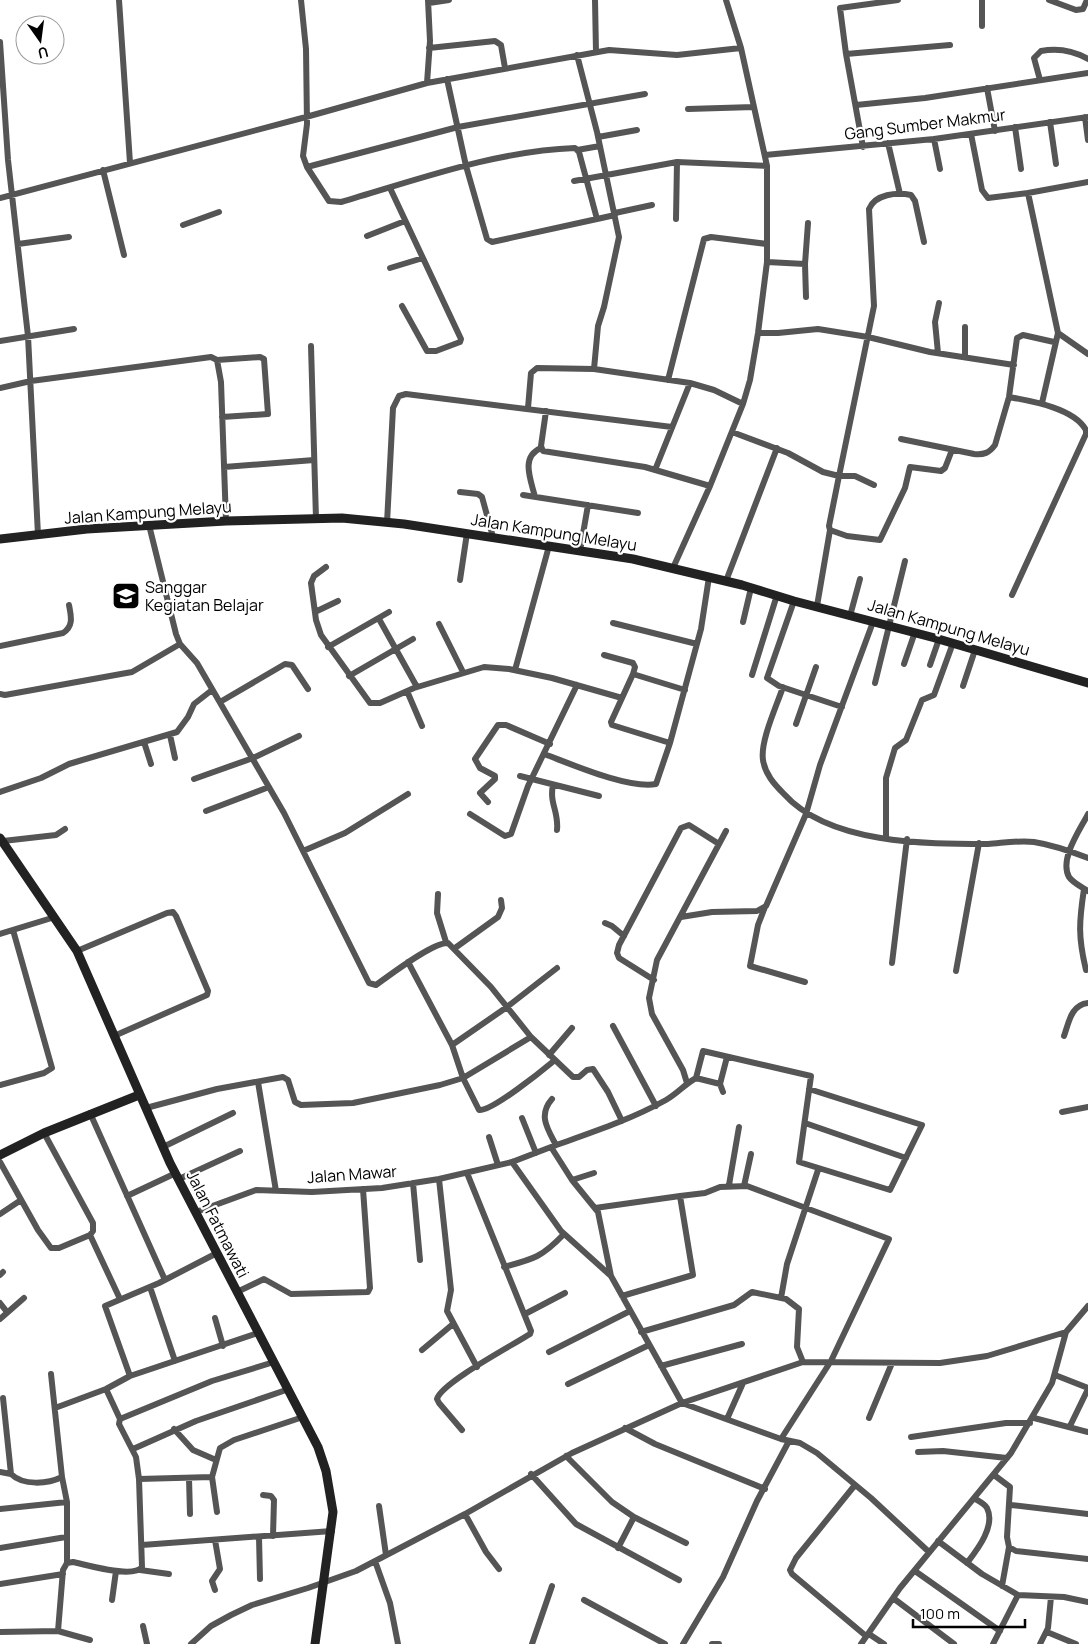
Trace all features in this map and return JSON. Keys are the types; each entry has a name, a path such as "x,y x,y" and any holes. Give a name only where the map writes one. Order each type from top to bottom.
{"main road":[{"name":"Jalan Kampung Melayu","path":"0,539 226,521 342,518 467,533 633,559 673,568 915,632 1088,682"},
{"name":"Jalan Fatmawati","path":"1,840 55,916 77,951 139,1095 177,1176 318,1447 331,1494 332,1531 314,1644"},
{"path":"0,1155 90,1113 139,1095"}],"street":[{"path":"119,0 130,163"},
{"path":"301,0 306,29 306,117 303,156 307,167 329,201 334,203 466,166 518,155 600,146"},
{"path":"427,82 429,48 428,2 450,0"},
{"path":"594,0 596,52"},
{"path":"673,568 710,486 743,404 750,380 758,333 767,262 767,166 741,48 726,0"},
{"path":"863,147 846,54 840,8 898,0"},
{"path":"982,0 982,26"},
{"path":"1049,0 1080,10 1087,0"},
{"path":"429,48 495,41 501,45 505,68"},
{"path":"0,42 12,195 28,336 38,535"},
{"path":"846,54 950,45"},
{"path":"0,198 306,117 427,82 609,50 677,55 741,48"},
{"path":"1040,80 1034,58 1041,51 1065,51 1088,59"},
{"path":"577,55 600,146 619,237 604,308 598,326 594,368"},
{"path":"856,105 1088,73"},
{"path":"447,79 466,166 485,236 492,242 652,205"},
{"path":"987,88 995,131"},
{"path":"307,167 458,127 645,94"},
{"path":"688,108 754,107"},
{"path":"1087,117 1088,140"},
{"name":"Gang Sumber Makmur","path":"765,155 934,139 1087,117"},
{"path":"1050,122 1056,164"},
{"path":"1015,127 1021,168"},
{"path":"598,138 637,130"},
{"path":"970,134 984,195 994,198 1088,182"},
{"path":"934,139 940,169"},
{"path":"888,144 900,194"},
{"path":"577,150 597,219"},
{"path":"574,181 677,162 767,166"},
{"path":"676,219 677,162"},
{"path":"103,170 124,255"},
{"path":"390,188 461,339 460,342 436,351 427,351 402,306"},
{"path":"1028,193 1058,333 1054,342 1042,404"},
{"path":"817,606 830,530 829,526 875,297 869,209 876,198 900,194 911,195 915,201 924,242"},
{"path":"183,225 219,212"},
{"path":"366,236 405,222"},
{"path":"806,298 804,264 808,223"},
{"path":"18,244 69,237"},
{"path":"668,380 704,239 711,237 767,244"},
{"path":"390,268 423,258"},
{"path":"767,262 804,264"},
{"path":"938,353 935,322 939,303"},
{"path":"965,327 965,357"},
{"path":"0,341 74,329"},
{"path":"758,333 818,329 868,336 938,353 1014,365"},
{"path":"1058,333 1088,354"},
{"path":"901,439 984,455 991,451 995,445 1010,397 1018,335 1054,342"},
{"path":"311,346 316,519"},
{"path":"0,388 31,381 211,357 217,360 260,357 264,359 267,370 268,414 222,417"},
{"path":"217,360 221,382 226,521"},
{"path":"528,408 531,373 534,369 594,368 690,383 714,390 743,404"},
{"path":"655,470 690,383"},
{"path":"387,523 393,408 399,396 406,394 672,427"},
{"path":"1010,397 1042,404 1078,421 1083,425 1086,434 1012,595"},
{"path":"541,448 546,411"},
{"path":"732,432 777,448 823,472 839,476 855,476 874,485"},
{"path":"541,448 550,452 655,470 710,486"},
{"path":"534,496 528,462 532,453 541,448"},
{"path":"726,581 777,448"},
{"path":"830,530 846,536 880,540 905,488 910,467 941,471 945,468 952,450"},
{"path":"224,467 314,460"},
{"path":"460,492 478,494 482,497 493,537"},
{"path":"523,495 638,513"},
{"path":"580,551 588,506"},
{"path":"150,526 180,644 197,663 253,758 303,851 360,968 371,985 376,985 408,962 446,942"},
{"path":"460,580 467,533"},
{"path":"515,670 549,546"},
{"path":"875,684 906,561"},
{"path":"326,567 312,578 318,627 328,647 370,703 374,705 417,687 484,667 515,670 622,698"},
{"path":"544,754 621,780 651,785 658,780 697,644 709,577"},
{"path":"850,616 860,579"},
{"path":"743,622 752,588"},
{"path":"752,675 777,595"},
{"path":"315,612 338,601"},
{"path":"794,601 781,642 766,674 768,680 806,696 842,707"},
{"path":"0,646 63,633 71,625 69,605"},
{"path":"328,647 389,612"},
{"path":"379,619 417,687"},
{"path":"805,982 750,966 761,918 806,814 820,765 873,622"},
{"path":"613,623 697,644"},
{"path":"439,624 463,672"},
{"path":"904,664 915,632"},
{"path":"350,676 413,639"},
{"path":"930,665 939,639"},
{"path":"886,838 886,778 895,748 906,740 922,700 934,695 953,643"},
{"path":"0,694 5,695 132,672 180,644"},
{"path":"963,686 975,650"},
{"path":"604,656 633,663 635,667 612,720 612,725 670,743"},
{"path":"220,702 285,664 292,665 308,689"},
{"path":"796,724 816,667"},
{"path":"633,674 685,690"},
{"path":"470,814 505,836 509,836 531,778 550,744 577,685"},
{"path":"783,687 762,758 772,782 806,814 839,828 870,837 979,843 1032,842 1070,851 1088,858"},
{"path":"0,792 41,778 69,764 177,732 185,723 194,704 212,690"},
{"path":"407,691 422,726"},
{"path":"488,802 480,793 496,779 495,776 480,768 475,759 498,725 506,725 550,744"},
{"path":"170,735 175,758"},
{"path":"194,780 253,758 299,736"},
{"path":"144,742 151,764"},
{"path":"520,776 599,796"},
{"path":"553,785 551,801 557,817 557,830"},
{"path":"206,811 269,787"},
{"path":"303,851 345,833 408,794"},
{"path":"1086,970 1079,927 1086,890 1070,879 1066,870 1070,851 1087,816"},
{"path":"654,980 625,963 617,955 624,936 681,828 689,825 719,844"},
{"path":"1,840 56,835 65,829"},
{"path":"687,1083 683,1070 650,1008 649,998 657,960 726,831"},
{"path":"892,963 907,839"},
{"path":"956,971 979,843"},
{"path":"438,894 437,913 446,942 456,948 531,1037 576,1078 587,1070 593,1069 608,1092 622,1121"},
{"path":"456,948 498,917 502,908 501,900"},
{"path":"681,917 712,912 757,911 766,906"},
{"path":"757,911 761,918"},
{"path":"77,951 167,913 173,912 176,916 208,991 207,995 203,999 114,1036"},
{"path":"0,934 55,916"},
{"path":"605,923 624,936"},
{"path":"0,1085 44,1074 52,1068 13,930"},
{"path":"408,962 452,1045 463,1078 477,1108 482,1110 534,1078 552,1057 572,1028"},
{"path":"452,1045 507,1007 557,968"},
{"path":"1064,1036 1073,1012 1079,1005 1088,1003"},
{"path":"613,1026 656,1106"},
{"path":"146,1108 217,1089 285,1077 288,1080 295,1102 303,1105 353,1103 440,1085 463,1078 531,1037"},
{"path":"720,1084 696,1078 703,1052 811,1076 809,1089 805,1123 799,1162 890,1190 922,1125 809,1089"},
{"path":"723,1092 720,1084 727,1057"},
{"name":"Jalan Mawar","path":"196,1212 256,1190 312,1192 363,1189 439,1179 512,1162 622,1121 656,1106 681,1091 687,1083 696,1078"},
{"path":"258,1082 276,1191"},
{"path":"552,1099 546,1106 543,1119 553,1146 572,1180 595,1208 599,1216 611,1276 682,1403 781,1439 800,1442 817,1453 855,1485 929,1552"},
{"path":"1062,1112 1088,1107"},
{"path":"90,1113 165,1280"},
{"path":"163,1147 233,1113"},
{"path":"522,1118 536,1153"},
{"path":"805,1123 906,1158"},
{"path":"728,1186 739,1127"},
{"path":"0,1162 38,1230 51,1248 58,1248 90,1235 93,1231 93,1223 44,1133"},
{"path":"489,1137 498,1165"},
{"path":"127,1196 240,1151"},
{"path":"744,1186 751,1154"},
{"path":"512,1162 564,1234 611,1276"},
{"path":"781,1298 787,1264 818,1170"},
{"path":"462,1430 439,1403 438,1395 450,1383 530,1334 530,1326 504,1268 467,1173"},
{"path":"572,1180 594,1173"},
{"path":"439,1179 451,1290 446,1306 453,1324 477,1367"},
{"path":"413,1183 420,1260"},
{"path":"595,1208 705,1193 728,1186 744,1186 889,1239 831,1361 781,1439"},
{"path":"237,1292 264,1279 291,1294 368,1292 370,1288 363,1189"},
{"path":"622,1296 693,1275 680,1196"},
{"path":"0,1214 21,1200"},
{"path":"504,1268 536,1259 550,1249 564,1234"},
{"path":"90,1235 120,1299"},
{"path":"130,1376 105,1309 107,1304 165,1280 216,1253"},
{"path":"150,1287 175,1361"},
{"path":"642,1332 734,1305 752,1292 790,1301 799,1309 797,1347 803,1362"},
{"path":"525,1314 565,1293"},
{"path":"0,1318 24,1298"},
{"path":"0,1303 7,1312"},
{"path":"861,1644 893,1598 929,1552 1007,1458 1032,1420 1055,1375 1066,1332 1088,1306"},
{"path":"549,1352 630,1311"},
{"path":"215,1318 223,1346"},
{"path":"422,1350 453,1324"},
{"path":"191,1644 211,1626 245,1608 325,1583 356,1571 465,1514 531,1474 625,1428 682,1403 803,1362 940,1363 987,1356 1066,1332"},
{"path":"55,1408 106,1389 130,1376 258,1333"},
{"path":"661,1366 742,1344"},
{"path":"568,1384 649,1345"},
{"path":"120,1419 212,1381 274,1362"},
{"path":"869,1418 892,1363"},
{"path":"51,1374 66,1502 66,1564 63,1574 58,1631"},
{"path":"1055,1375 1088,1388 1070,1426"},
{"path":"727,1420 744,1383"},
{"path":"106,1389 120,1419 118,1424 133,1448 139,1479 142,1545 140,1570"},
{"path":"133,1448 174,1430 289,1389"},
{"path":"3,1398 2,1409 11,1474"},
{"path":"217,1512 212,1477 220,1448 229,1442 303,1418"},
{"path":"912,1437 1032,1420 1070,1426 1088,1432"},
{"path":"625,1428 655,1444 765,1489"},
{"path":"174,1430 193,1450 216,1460"},
{"path":"683,1644 723,1577 789,1441"},
{"path":"918,1452 943,1451 1007,1458"},
{"path":"566,1456 606,1497 634,1517 686,1543"},
{"path":"0,1472 11,1474 23,1482 38,1482 62,1477"},
{"path":"531,1474 576,1524 679,1580"},
{"path":"994,1475 1009,1485 1010,1505 1007,1537 1009,1547 1002,1586"},
{"path":"139,1479 212,1477"},
{"path":"189,1478 190,1514"},
{"path":"855,1485 796,1558 790,1570 792,1574 868,1635 884,1644"},
{"path":"263,1494 271,1496 274,1500 273,1536"},
{"path":"967,1563 982,1543 988,1516 985,1505 974,1498"},
{"path":"0,1509 66,1502"},
{"path":"1010,1505 1088,1514"},
{"path":"379,1506 386,1555"},
{"path":"465,1514 486,1552 499,1569"},
{"path":"618,1548 634,1517"},
{"path":"142,1545 332,1531"},
{"path":"0,1548 66,1537"},
{"path":"259,1537 260,1580"},
{"path":"215,1540 220,1569 212,1581 215,1590"},
{"path":"938,1541 967,1563 1018,1595 1088,1602"},
{"path":"1009,1547 1016,1551 1088,1559"},
{"path":"375,1561 390,1603 398,1644"},
{"path":"66,1564 73,1562 116,1571 140,1570 168,1574"},
{"path":"112,1600 116,1571"},
{"path":"915,1571 1000,1631"},
{"path":"0,1584 63,1574"},
{"path":"532,1644 552,1586"},
{"path":"992,1644 1018,1595"},
{"path":"1040,1644 1047,1632 1050,1597"},
{"path":"893,1598 954,1644"},
{"path":"584,1600 665,1644"},
{"path":"143,1626 147,1644"},
{"path":"0,1632 58,1631 90,1640"},
{"path":"1047,1632 1076,1644"},
{"path":"712,1644 719,1644"}],"place":[{"name":"Sanggar Kegiatan Belajar","path":"126,596"}]}
